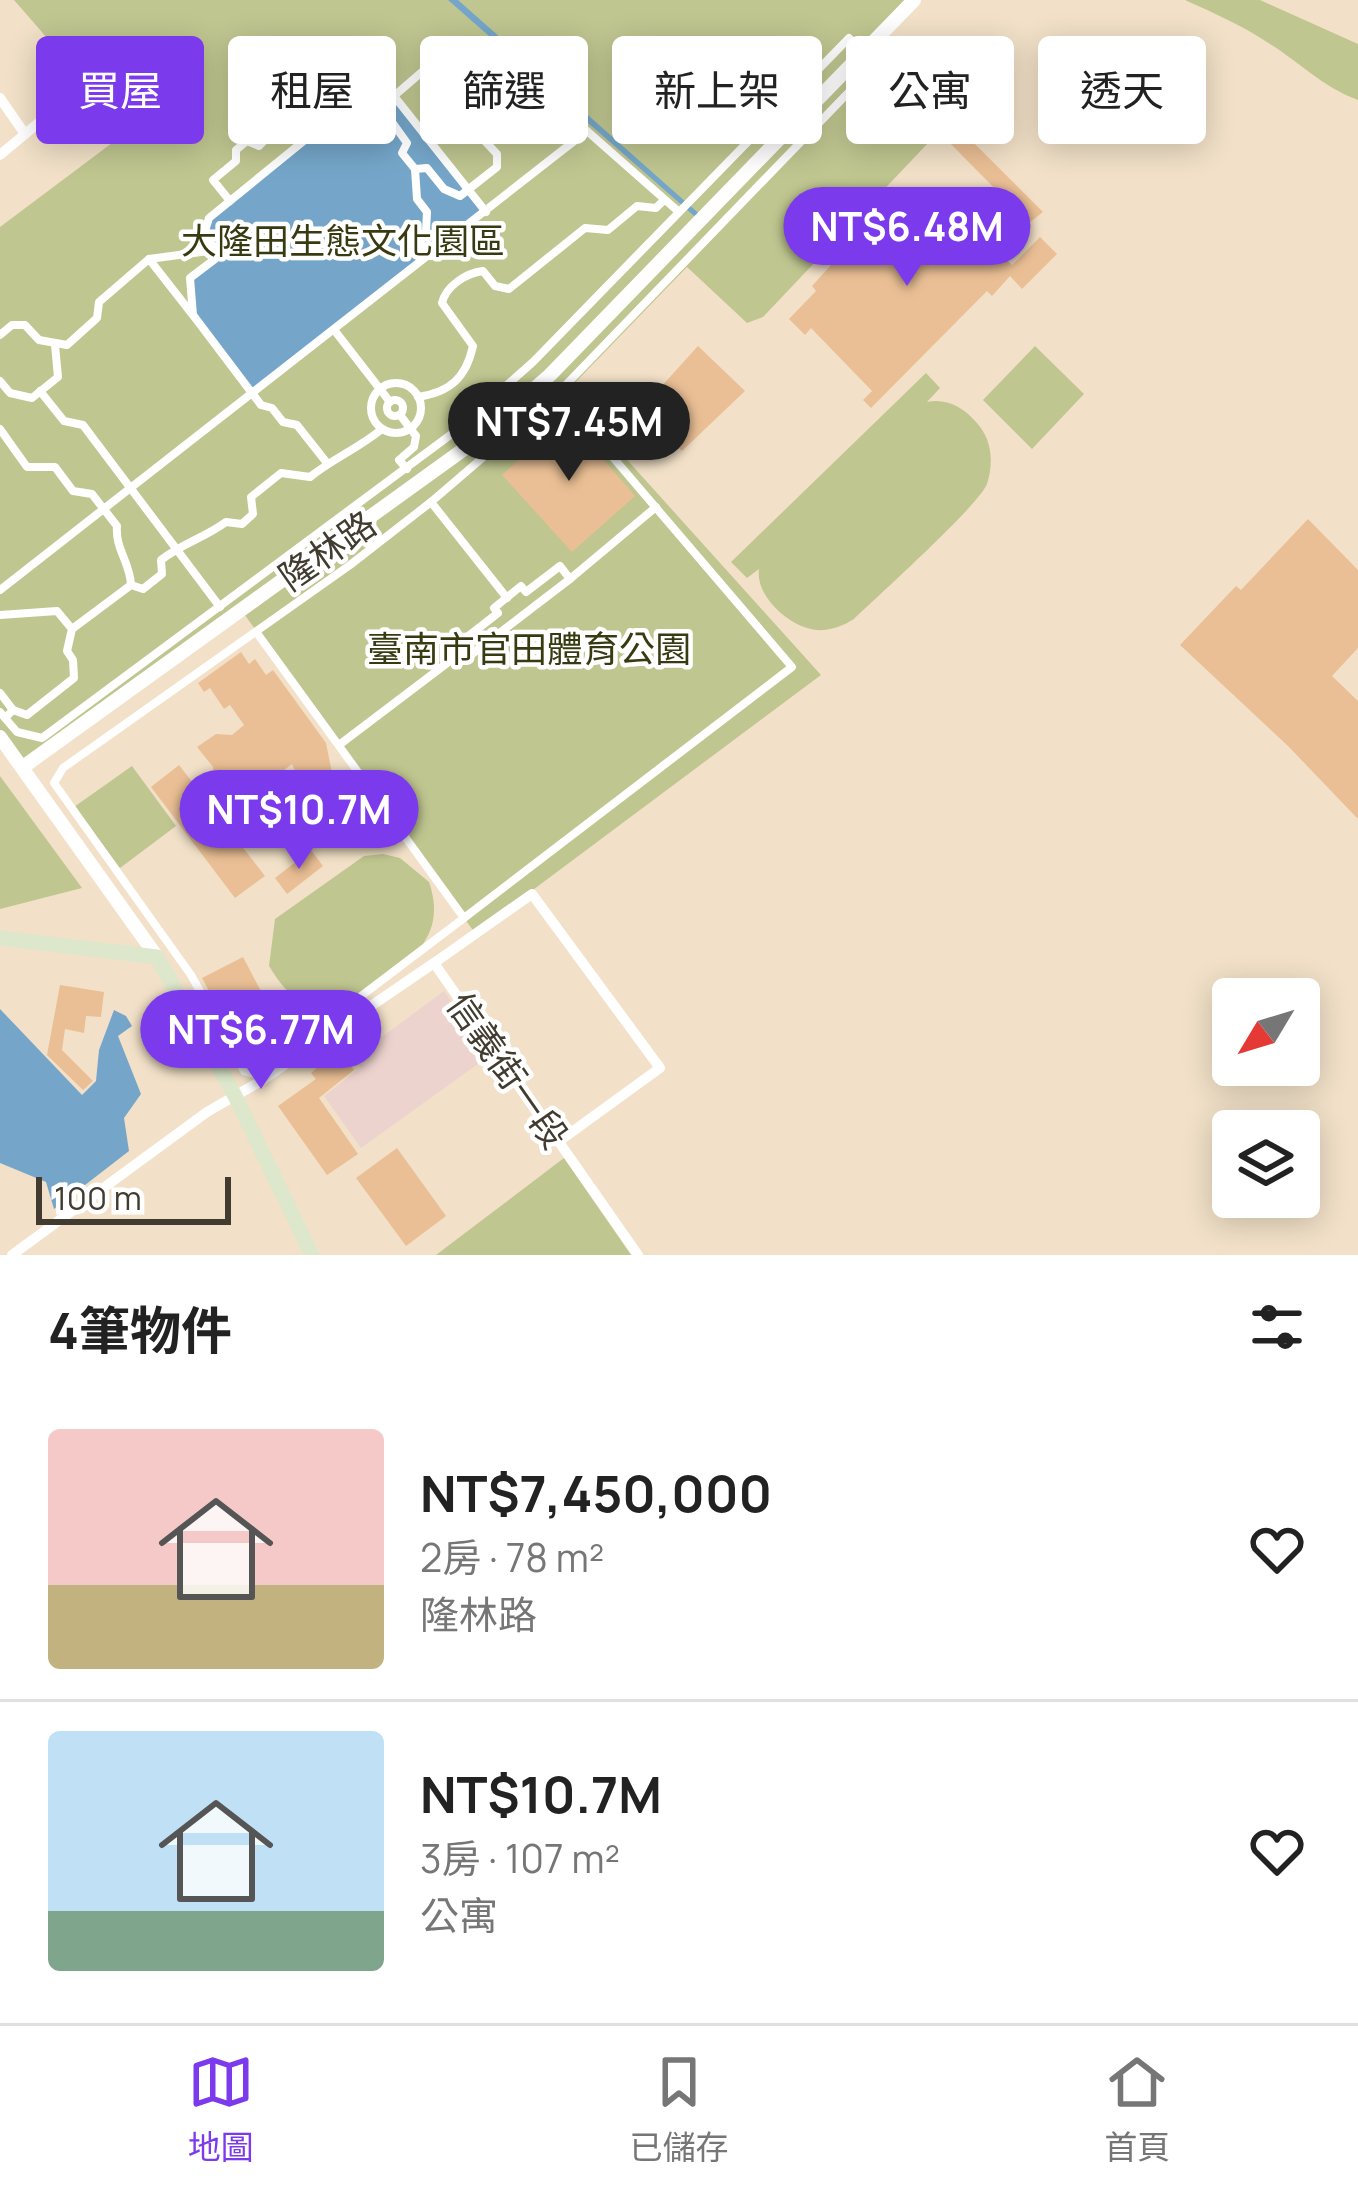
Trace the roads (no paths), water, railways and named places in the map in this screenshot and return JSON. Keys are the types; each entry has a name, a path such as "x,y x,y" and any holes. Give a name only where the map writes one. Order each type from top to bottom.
{"main road":[{"path":"0,938 157,957 235,1096 312,1255"}],"street":[{"name":"隆林路","path":"879,36 914,0"},
{"path":"13,710 2,715 17,732 42,738 406,470 533,362 846,41"},
{"name":"隆林路","path":"22,767 467,448 550,375 846,70"},
{"path":"396,94 420,74"},
{"path":"558,393 792,667 256,1075 244,1071 191,975 54,783 63,768 257,633 431,502 558,393 846,94"},
{"path":"0,98 26,134"},
{"path":"396,99 486,212"},
{"path":"0,155 36,126"},
{"path":"396,127 407,142 402,153 415,170 417,199 427,212 426,232 418,239 431,256"},
{"path":"588,132 679,212"},
{"path":"230,201 213,180 236,161 236,151 244,144"},
{"path":"193,315 190,278 215,259 216,250 204,234 209,218 300,144"},
{"path":"415,170 428,168 444,189 460,196 497,167 497,154 488,144"},
{"path":"0,590 571,144"},
{"path":"418,397 442,393 468,370 473,346 442,303 444,293 470,273 483,272 495,286 509,289 585,228 608,230 637,206 656,208 664,200"},
{"path":"0,335 12,325 25,325 39,340 67,345 97,318 99,302 149,259 216,250"},
{"path":"149,259 253,394 283,422 297,425 327,463"},
{"path":"334,331 390,402 401,402 400,415 416,436 414,447 398,460 406,470"},
{"path":"0,381 5,396 32,398 58,377 55,345"},
{"path":"398,383 418,397 421,413 411,428 397,434 382,429 370,407 380,389 398,383"},
{"path":"40,392 64,421 83,425 220,607"},
{"path":"0,429 27,466 55,466 73,491 92,494 117,526 116,543 130,564 131,585"},
{"path":"131,585 143,589 161,574 161,560 187,541 200,540 226,522 242,524 253,514 251,497 280,473 310,477 382,429"},
{"path":"431,502 507,598"},
{"path":"570,579 560,566 526,592 521,586 494,608 498,613 462,641 472,654 570,579 656,507"},
{"path":"0,693 13,710 27,715 74,678 67,651 72,629 131,585"},
{"path":"0,615 58,611 72,629"},
{"path":"257,633 464,918"},
{"path":"339,746 467,648"},
{"path":"0,737 157,957"},
{"path":"434,963 532,894 660,1068 558,1142"},
{"name":"信義街一段","path":"12,1255 207,1112 434,963 638,1255"}],"water":[{"path":"448,0 458,0 499,36 489,36"},
{"path":"396,99 420,129 420,144 432,144 486,212 253,394 191,318 190,278 215,258 204,234 209,218 300,144 396,144"},
{"path":"588,115 612,136 612,144 588,123"},
{"path":"612,144 620,144 704,218 701,222"},
{"path":"0,1009 82,1095 96,1081 99,1050 114,1010 132,1026 118,1036 141,1094 124,1118 129,1151 54,1209 46,1182 0,1163"}],"park label":[{"name":"大隆田生態文化園區","path":"343,240"},
{"name":"臺南市官田體育公園","path":"529,648"}]}
